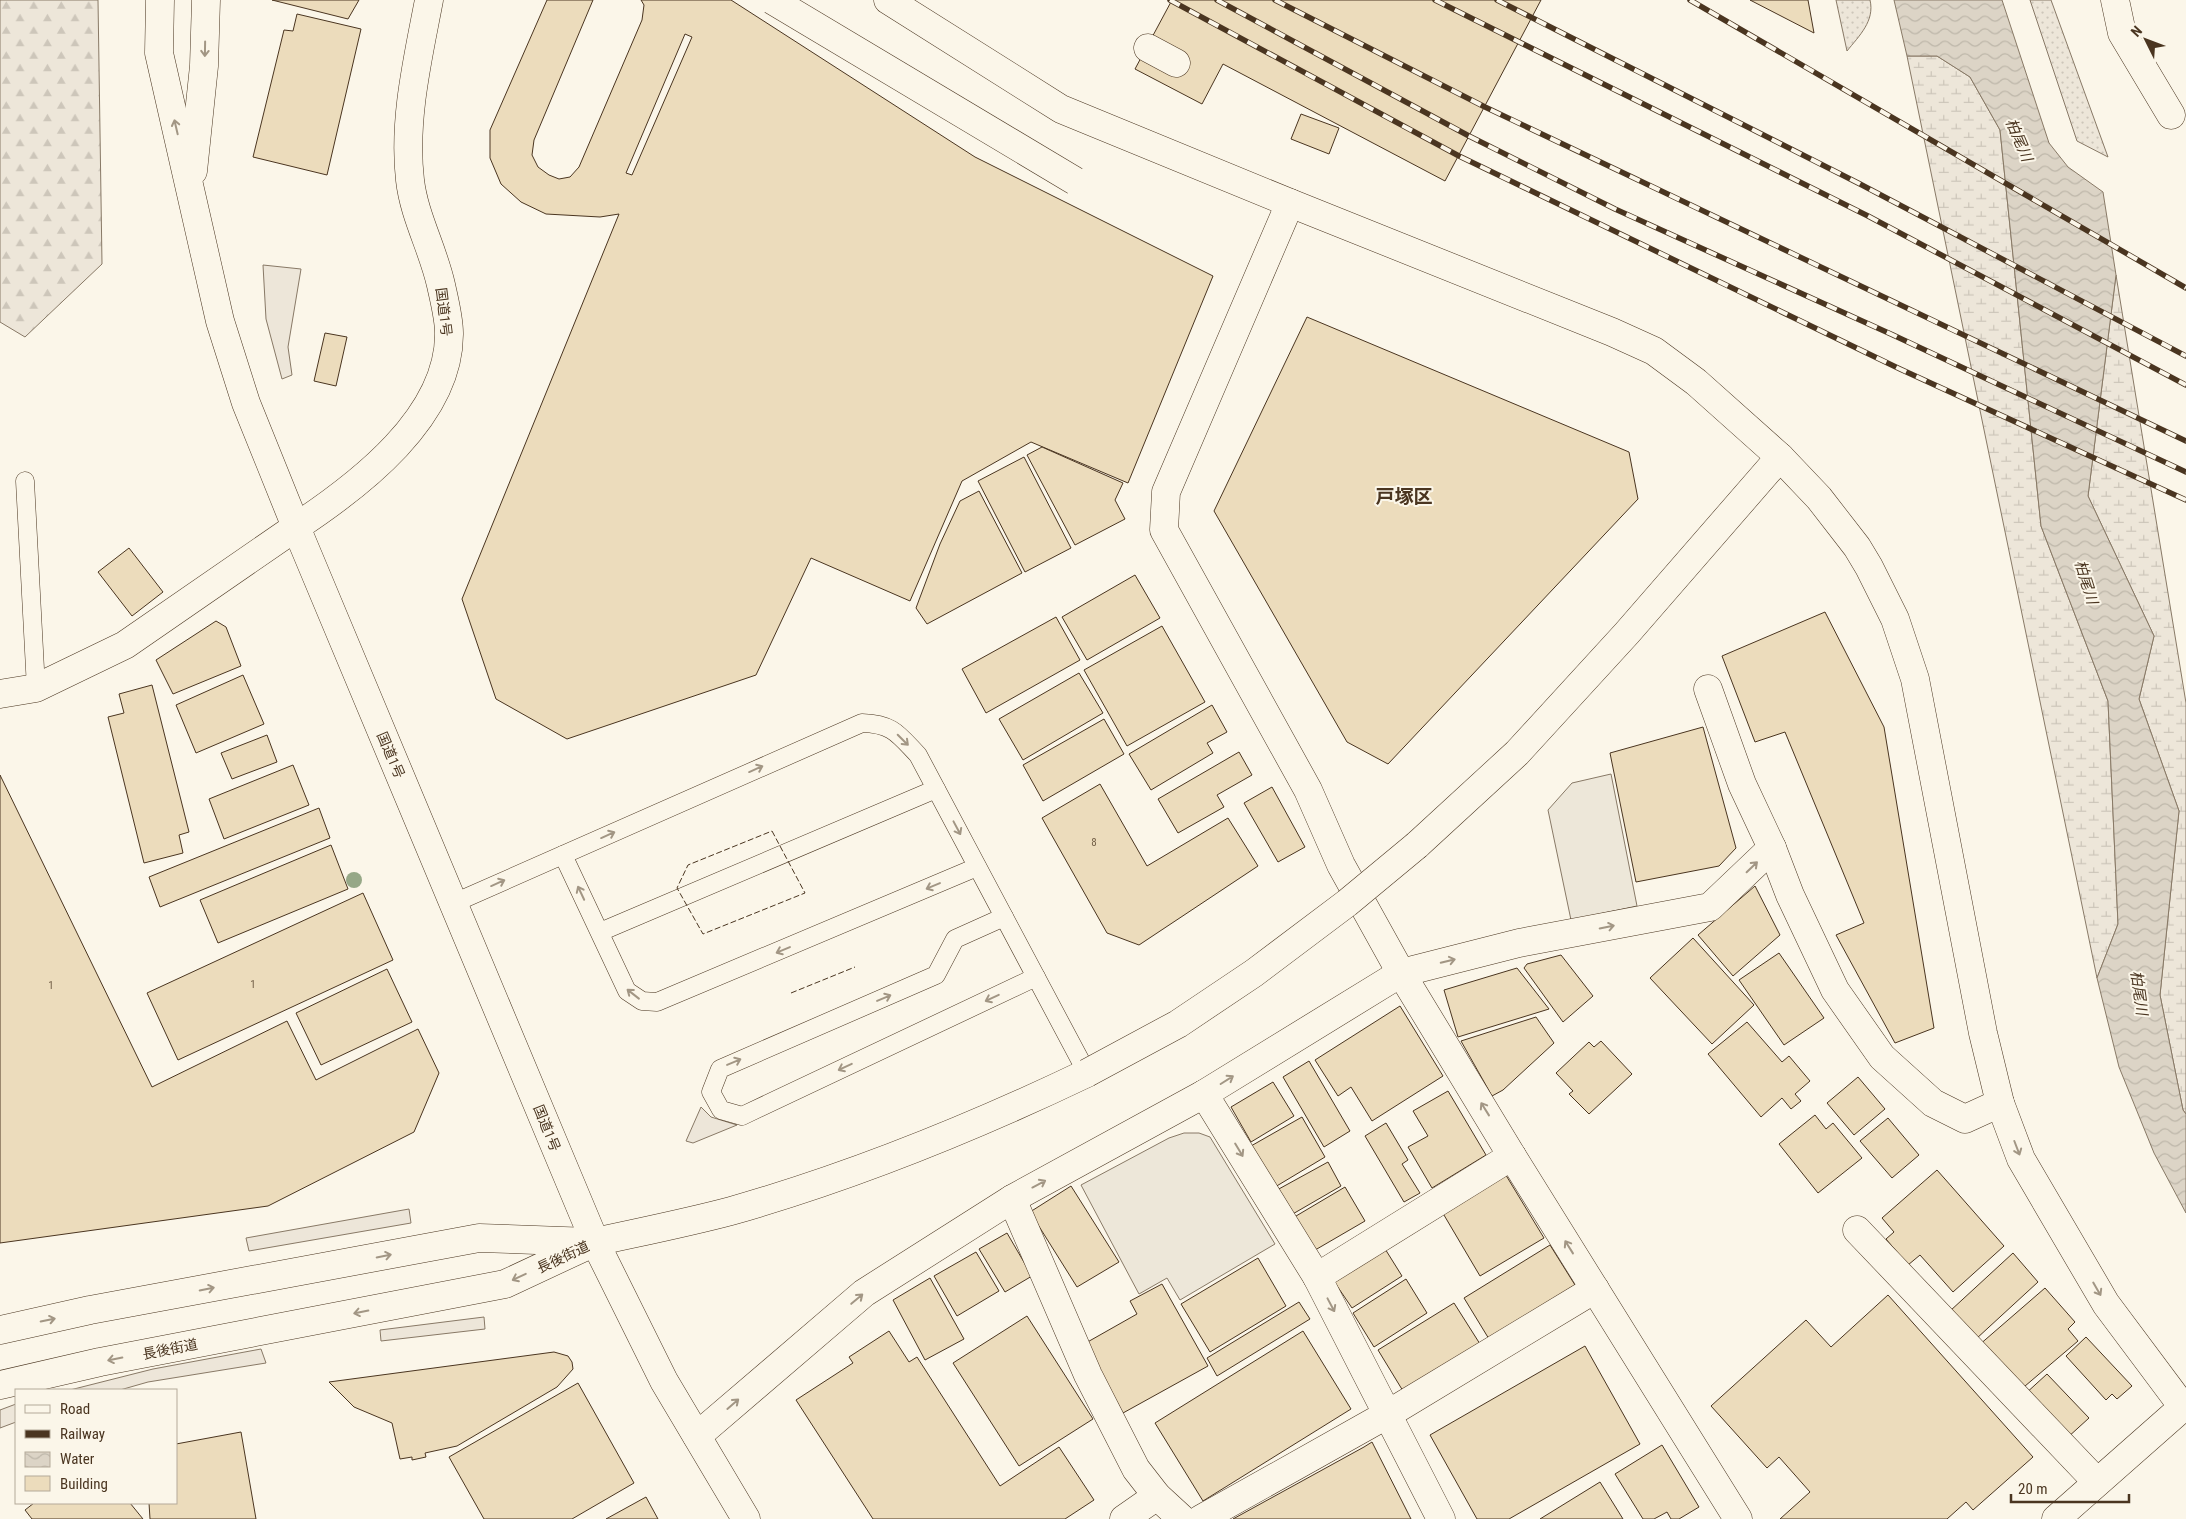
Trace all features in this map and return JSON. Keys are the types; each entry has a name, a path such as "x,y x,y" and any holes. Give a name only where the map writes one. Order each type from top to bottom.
{"main road":[{"path":"0,694 36,688 125,645 296,527 246,403 220,321 159,53 160,0"},
{"path":"191,192 204,66 206,0"},
{"name":"国道1号","path":"429,0 416,65 409,127 410,180 422,230 441,284 449,333 445,365 429,402 408,432 381,462 339,498 296,527 595,1242 664,1381 746,1519"},
{"path":"772,0 1075,181"},
{"path":"888,0 1061,109 1290,204 1612,332 1654,351 1696,382 1780,457 1819,498 1857,547 1895,619 1915,679 1983,1033 2000,1103 2022,1158 2106,1304 2182,1408 2056,1519"},
{"path":"2115,0 2122,33 2171,115"},
{"path":"1148,48 1176,63"},
{"path":"1290,204 1166,492 1164,530 1308,790 1341,865 1401,972 1731,1516"},
{"path":"595,1242 731,1210 888,1160 1004,1113 1087,1073 1178,1024 1254,974 1347,903 1416,845 1517,753 1627,633 1780,457"},
{"path":"1708,690 1742,784 1772,848 1790,896 1835,990 1882,1058 1933,1103 1965,1119 2000,1103"},
{"path":"696,1436 864,1293 1012,1198 1204,1094 1401,972 1519,943 1710,907 1772,848"},
{"path":"1204,1094 1316,1277 1441,1519"},
{"path":"1316,1277 1512,1156"},
{"path":"1012,1198 1088,1375 1136,1469 1157,1496 1182,1519"},
{"path":"1857,1230 2097,1482"},
{"name":"長後街道","path":"0,1330 90,1310 479,1238 595,1242"},
{"name":"長後街道","path":"0,1385 100,1362 505,1284 595,1242"},
{"path":"1201,1519 1388,1414 1595,1289"},
{"path":"1124,1519 1157,1496"}],"lane":[{"path":"25,481 36,688"},
{"path":"454,903 862,723 877,723 892,729 918,755 1087,1073"},
{"path":"600,932 936,789"},
{"path":"563,855 627,991 642,1001 657,1002 977,867"},
{"path":"1004,917 956,939 936,976 720,1069 711,1092 721,1110 742,1116 1040,985"}],"green space":[{"path":"0,0 98,0 102,264 25,337 0,322"},
{"path":"1836,0 1870,0 1870,15 1865,28 1847,51"},
{"path":"2030,0 2051,0 2108,157 2077,141"},
{"path":"1907,56 1937,56 1970,77 2000,130 2041,526 2108,701 2118,924 2097,978"},
{"path":"263,265 301,269 288,347 292,375 282,379 266,319"},
{"path":"2116,275 2186,703 2186,1114 2183,1110 2160,995 2179,811 2139,699 2154,636 2088,496"},
{"path":"701,1107 711,1117 737,1125 693,1143 686,1141"},
{"path":"409,1209 411,1223 249,1251 246,1238"},
{"path":"484,1317 485,1329 381,1341 380,1330"},
{"path":"261,1349 266,1363 148,1382 124,1389 74,1389 153,1369"},
{"path":"15,1404 15,1422 0,1428 0,1410"}],"shaded area":[{"path":"1611,774 1637,906 1571,920 1548,810 1572,783"},
{"path":"1184,1133 1199,1133 1210,1137 1275,1244 1180,1300 1167,1278 1139,1294 1081,1185 1169,1138"}],"water":[{"name":"柏尾川","path":"1894,0 2002,0 2049,143 2068,167 2103,192 2116,275 2088,496 2154,636 2139,699 2179,811 2160,995 2183,1110 2186,1114 2186,1213 2154,1153 2119,1067 2097,978 2118,924 2108,701 2041,526 2000,130 1970,77 1937,56 1907,56"}],"building":[{"path":"272,0 359,0 348,19"},
{"path":"547,0 593,0 534,140 532,155 538,167 559,179 570,177 579,167 642,20 644,5 641,0 731,0 975,157 1213,276 1128,483 1031,442 962,481 910,601 811,558 756,675 567,739 496,699 462,599 619,214 600,217 546,214 521,202 501,184 490,158 490,130","holes":["685,34 692,37 632,175 626,173"]},
{"path":"1172,0 1541,0 1445,181 1223,64 1202,104 1135,69"},
{"path":"1750,0 1808,0 1814,33"},
{"path":"297,14 361,29 327,175 253,157 284,30 293,31"},
{"path":"1301,114 1339,128 1329,154 1291,139"},
{"path":"1307,317 1629,452 1638,499 1388,764 1347,742 1214,511"},
{"path":"325,333 347,337 336,386 314,381"},
{"path":"1042,447 1123,483 1115,500 1125,519 1075,545 1027,455"},
{"path":"1024,457 1071,548 1025,572 978,481"},
{"path":"979,491 1022,573 927,624 916,608 940,544 960,501"},
{"path":"129,548 163,592 132,616 98,572"},
{"path":"1135,575 1160,618 1087,660 1062,617"},
{"path":"1825,612 1884,727 1934,1028 1895,1043 1836,935 1864,923 1785,732 1755,742 1722,656"},
{"path":"1056,617 1080,660 986,713 962,669"},
{"path":"216,621 226,627 241,666 173,694 156,660"},
{"path":"1162,626 1205,702 1127,746 1084,670"},
{"path":"1079,673 1103,713 1023,760 999,719"},
{"path":"243,675 264,724 196,753 176,705"},
{"path":"152,685 189,832 179,835 183,853 144,863 108,717 124,713 119,694"},
{"path":"1212,705 1227,732 1207,743 1213,753 1151,790 1129,754"},
{"path":"1104,719 1124,754 1043,801 1023,765"},
{"path":"1703,727 1736,848 1719,866 1636,882 1610,753"},
{"path":"267,735 277,762 232,779 221,753"},
{"path":"1239,752 1252,775 1217,795 1224,807 1178,833 1158,799"},
{"path":"293,765 309,805 224,839 209,799"},
{"path":"0,775 152,1087 287,1021 316,1080 418,1029 439,1073 414,1132 268,1206 0,1243"},
{"path":"1100,784 1147,866 1228,818 1258,866 1139,945 1107,933 1042,818"},
{"path":"1272,787 1305,847 1278,862 1244,803"},
{"path":"319,808 330,838 160,907 149,877"},
{"path":"331,845 348,889 218,943 200,900"},
{"path":"1755,886 1780,935 1733,976 1698,935"},
{"path":"363,893 393,960 178,1060 147,993"},
{"path":"1693,938 1754,1005 1712,1044 1650,978"},
{"path":"1779,953 1824,1018 1784,1045 1739,980"},
{"path":"1561,955 1593,996 1563,1022 1524,968 1527,964"},
{"path":"1517,968 1549,1009 1458,1037 1444,990"},
{"path":"387,969 412,1022 321,1065 296,1013"},
{"path":"1400,1006 1443,1076 1372,1121 1351,1087 1338,1096 1315,1060"},
{"path":"1536,1017 1554,1043 1503,1090 1492,1096 1461,1041"},
{"path":"1747,1022 1782,1062 1789,1056 1810,1081 1795,1094 1801,1101 1791,1109 1782,1098 1761,1117 1708,1054"},
{"path":"1601,1041 1632,1074 1589,1114 1569,1094 1573,1091 1556,1073 1589,1042 1594,1047"},
{"path":"1309,1061 1350,1131 1324,1147 1283,1077"},
{"path":"1858,1077 1885,1109 1854,1135 1827,1103"},
{"path":"1273,1082 1294,1116 1251,1142 1231,1107"},
{"path":"1448,1091 1486,1155 1432,1188 1408,1147 1428,1136 1413,1111"},
{"path":"1815,1115 1826,1129 1833,1123 1862,1158 1818,1193 1779,1144"},
{"path":"1302,1117 1325,1157 1275,1187 1251,1146"},
{"path":"1888,1118 1919,1155 1892,1178 1860,1141"},
{"path":"1386,1123 1408,1160 1402,1164 1420,1193 1404,1202 1365,1136"},
{"path":"1328,1162 1341,1186 1291,1215 1277,1190"},
{"path":"1937,1170 2004,1246 1953,1292 1920,1255 1908,1265 1886,1239 1894,1232 1882,1218"},
{"path":"1504,1172 1544,1238 1480,1276 1441,1210"},
{"path":"1071,1186 1119,1262 1077,1287 1030,1212"},
{"path":"1345,1187 1365,1221 1310,1253 1291,1219"},
{"path":"1007,1233 1032,1276 1005,1292 979,1249"},
{"path":"1382,1244 1402,1276 1352,1308 1331,1277"},
{"path":"1550,1245 1575,1285 1489,1339 1464,1298"},
{"path":"976,1252 999,1291 957,1316 934,1276"},
{"path":"2013,1253 2038,1282 1976,1339 1950,1311"},
{"path":"1258,1258 1286,1306 1210,1352 1181,1304"},
{"path":"930,1278 964,1339 925,1360 893,1300"},
{"path":"1406,1279 1427,1313 1374,1347 1353,1313"},
{"path":"1162,1284 1208,1366 1123,1413 1084,1344 1137,1314 1130,1301"},
{"path":"2045,1288 2075,1322 2068,1329 2078,1341 2018,1392 1978,1346"},
{"path":"1888,1295 2033,1457 1973,1510 1966,1502 1947,1519 1780,1519 1810,1492 1779,1457 1767,1468 1711,1406 1806,1320 1831,1347"},
{"path":"1299,1302 1310,1319 1217,1376 1207,1358"},
{"path":"1454,1303 1480,1344 1403,1391 1378,1350"},
{"path":"1027,1316 1093,1419 1019,1466 953,1363"},
{"path":"889,1331 909,1362 917,1357 1000,1486 1059,1447 1094,1500 1065,1519 873,1519 796,1400 853,1363 849,1357"},
{"path":"1303,1331 1351,1409 1203,1501 1155,1423"},
{"path":"2086,1337 2132,1386 2117,1399 2112,1394 2106,1400 2066,1356"},
{"path":"1585,1346 1640,1444 1509,1519 1477,1519 1430,1435"},
{"path":"554,1352 568,1356 572,1362 573,1369 557,1387 457,1446 425,1453 426,1457 412,1460 412,1457 400,1459 392,1423 354,1407 329,1382"},
{"path":"2047,1374 2089,1418 2067,1438 2024,1395"},
{"path":"578,1383 634,1483 572,1519 484,1519 449,1457"},
{"path":"241,1432 256,1519 150,1519 149,1504 178,1504 178,1444"},
{"path":"1372,1442 1411,1519 1233,1519 1364,1447"},
{"path":"1662,1445 1699,1507 1679,1519 1671,1519 1667,1512 1654,1519 1643,1519 1615,1474"},
{"path":"1600,1482 1623,1519 1540,1519"},
{"path":"646,1497 658,1519 606,1519"},
{"path":"33,1504 131,1504 143,1519 32,1519 25,1510"}],"railway":[{"path":"1170,0 1459,156 1900,369 2186,500"},
{"path":"1217,0 1469,136 1615,209 1893,335 2186,472"},
{"path":"1275,0 1485,107 2186,441"},
{"path":"1435,0 1868,216 2186,385"},
{"path":"1497,0 1860,184 2186,356"},
{"path":"1690,0 2186,288"}],"fence":[{"path":"772,831 805,893 703,934 677,888 688,865 772,831"},
{"path":"791,993 855,967"}],"district":[{"name":"戸塚区","path":"1404,496"}]}
